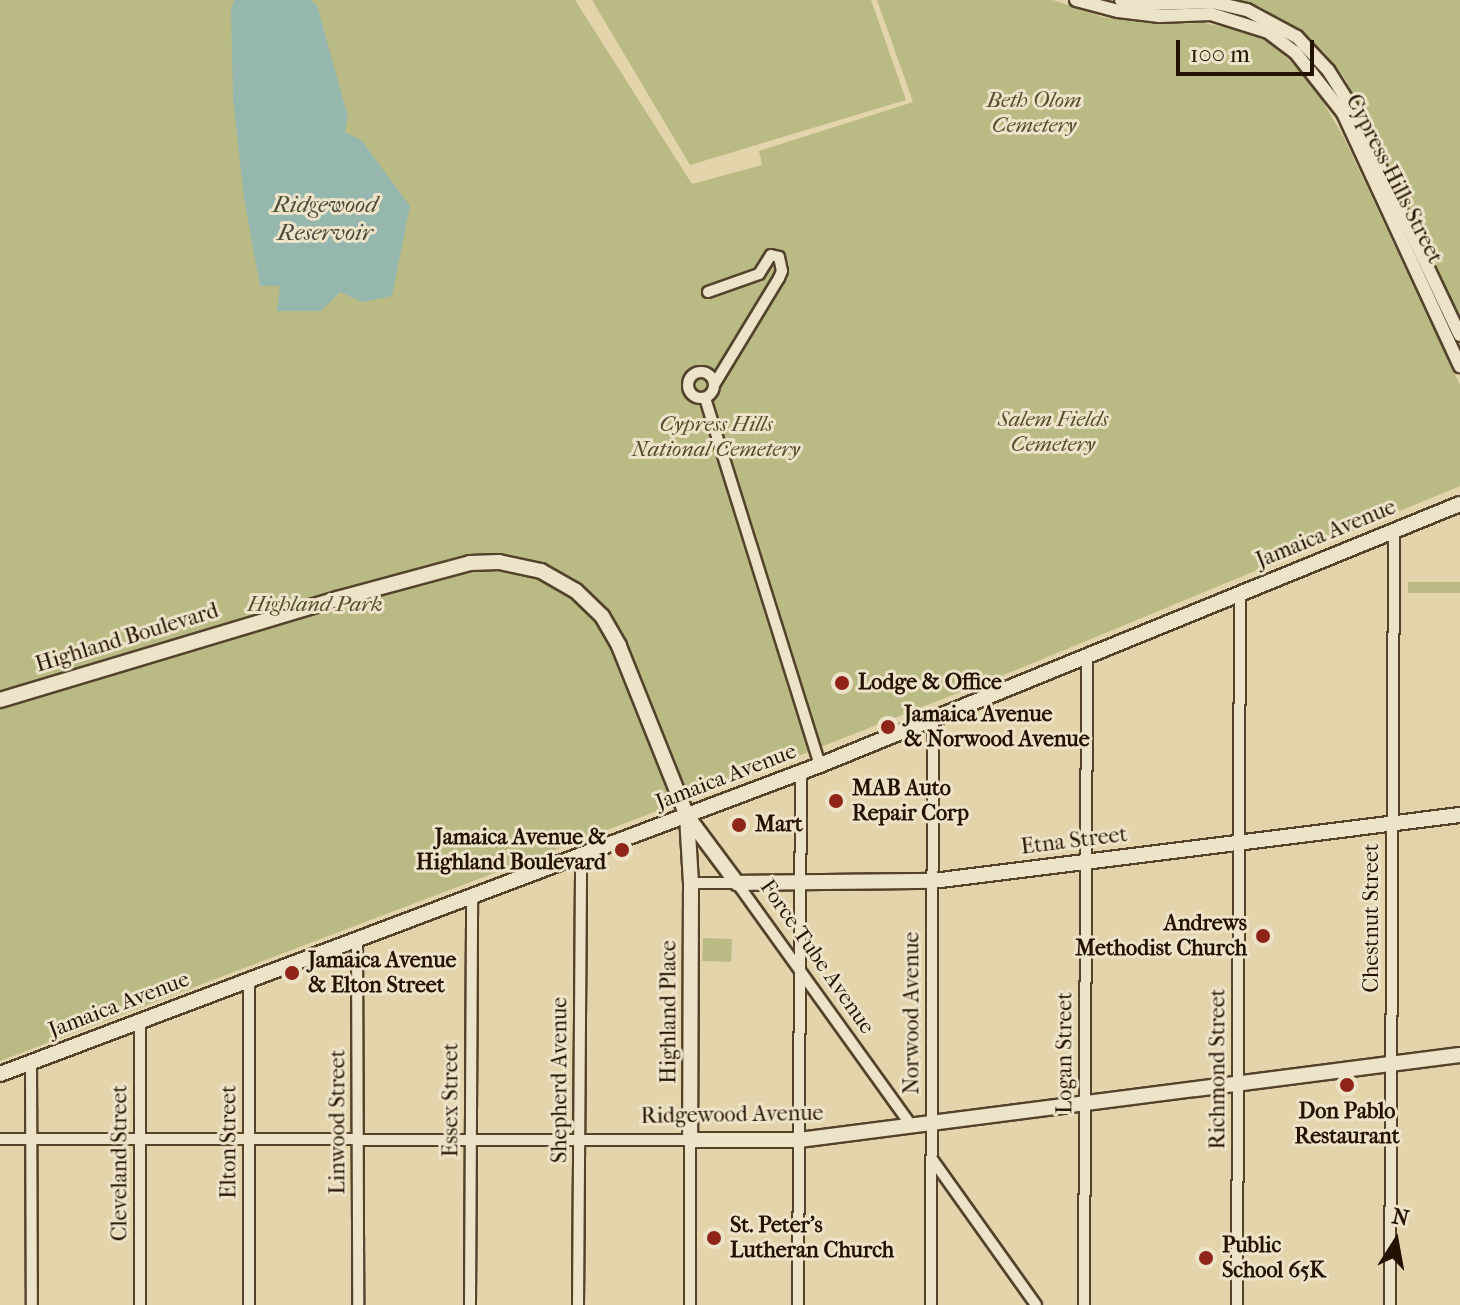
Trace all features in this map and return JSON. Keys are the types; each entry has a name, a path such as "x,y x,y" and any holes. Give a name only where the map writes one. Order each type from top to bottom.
{"main road":[{"name":"Jamaica Avenue","path":"0,1074 801,773 1460,504"},
{"name":"Highland Boulevard","path":"0,700 337,599 470,563 499,562 541,571 576,591 602,616 619,646 687,816"},
{"name":"Etna Street","path":"737,883 933,881 1460,815"},
{"name":"Force Tube Avenue","path":"687,816 737,883"},
{"name":"Highland Place","path":"687,816 691,883 690,1140"},
{"name":"Ridgewood Avenue","path":"690,1140 799,1140 1460,1055"}],"street":[{"name":"Cypress Hills Street","path":"1076,0 1118,11 1160,16 1211,14 1268,32 1295,52 1343,113 1460,366"},
{"name":"Cypress Hills Street","path":"1121,0 1152,4 1212,2 1247,10 1297,37 1328,70 1352,108 1460,335"},
{"path":"705,398 758,317 779,278 782,271 779,257 771,255 759,274 708,292"},
{"path":"705,398 696,398 690,392 689,380 695,374 704,373 714,385"},
{"path":"705,398 820,765"},
{"name":"Chestnut Street","path":"1390,1305 1394,530"},
{"name":"Richmond Street","path":"1237,1305 1240,593"},
{"name":"Logan Street","path":"1084,1305 1087,657"},
{"name":"Norwood Avenue","path":"931,1305 933,721"},
{"path":"798,1305 801,773"},
{"name":"Shepherd Avenue","path":"578,1305 581,855"},
{"name":"Etna Street","path":"691,883 737,883"},
{"name":"Force Tube Avenue","path":"737,883 910,1124"},
{"name":"Essex Street","path":"470,1305 472,896"},
{"name":"Linwood Street","path":"357,939 358,1305"},
{"name":"Elton Street","path":"249,979 249,1305"},
{"name":"Cleveland Street","path":"140,1021 140,1305"},
{"path":"31,1062 32,1305"},
{"name":"Ridgewood Avenue","path":"0,1139 690,1140"},
{"name":"Highland Place","path":"690,1140 690,1305"},
{"path":"931,1158 1036,1305"}],"green space":[{"path":"0,0 575,0 692,184 762,165 759,151 913,102 877,0 1053,0 1103,17 1164,24 1204,23 1245,31 1268,42 1289,60 1315,88 1343,136 1460,385 1460,486 1016,670 712,790 0,1061"},
{"path":"592,0 871,0 906,100 690,165"},
{"path":"1240,0 1460,0 1460,318 1346,80 1324,52 1294,26 1259,6"},
{"path":"1408,582 1460,582 1460,593 1408,593"},
{"path":"703,938 732,939 731,962 702,961"}],"water":[{"name":"Ridgewood Reservoir","path":"234,0 310,0 317,5 348,117 345,132 362,141 410,206 392,296 362,302 340,292 321,311 277,311 280,286 260,286 244,198 233,99 231,10"}],"place":[{"name":"Lodge & Office","path":"842,683"},
{"name":"Jamaica Avenue & Norwood Avenue","path":"888,727"},
{"name":"MAB Auto Repair Corp","path":"836,801"},
{"name":"Mart","path":"739,825"},
{"name":"Jamaica Avenue & Highland Boulevard","path":"622,850"},
{"name":"Andrews Methodist Church","path":"1263,936"},
{"name":"Jamaica Avenue & Elton Street","path":"292,973"},
{"name":"Don Pablo Restaurant","path":"1347,1085"},
{"name":"St. Peter's Lutheran Church","path":"714,1238"},
{"name":"Public School 65K","path":"1206,1258"}],"park label":[{"name":"Beth Olom Cemetery","path":"1034,112"},
{"name":"Salem Fields Cemetery","path":"1053,432"},
{"name":"Cypress Hills National Cemetery","path":"716,436"},
{"name":"Highland Park","path":"315,605"}]}
